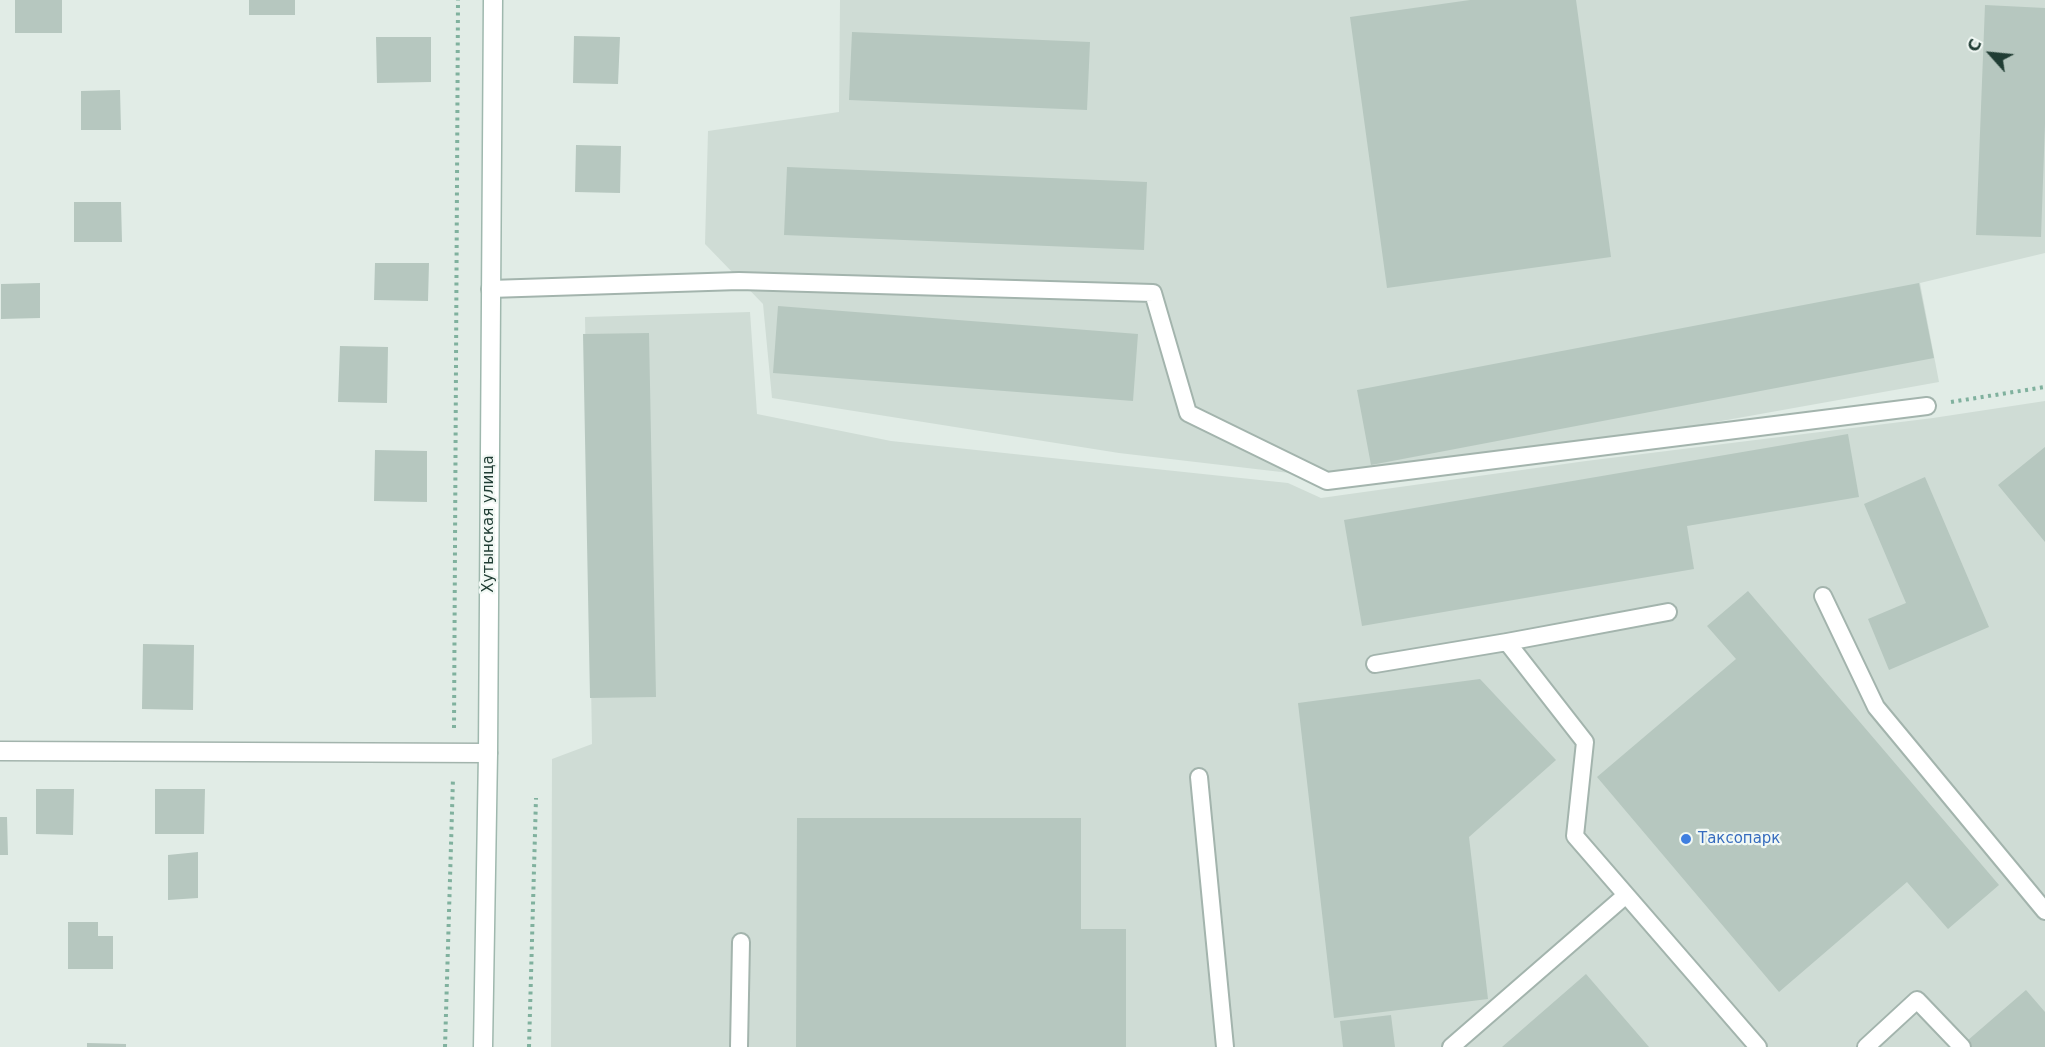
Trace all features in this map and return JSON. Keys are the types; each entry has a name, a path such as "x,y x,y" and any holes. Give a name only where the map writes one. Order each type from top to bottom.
{"street":[{"name":"Хутынская улица","path":"483,1047 488,753 493,0"},
{"path":"0,751 488,753"}],"lane":[{"path":"490,289 739,281 1153,293 1188,413 1327,481 1927,406"},
{"path":"1823,596 1876,707 2045,911"},
{"path":"1375,664 1668,612"},
{"path":"1507,642 1585,742 1575,836 1758,1047"},
{"path":"1199,777 1226,1047"},
{"path":"1451,1047 1626,895"},
{"path":"739,1047 741,942"},
{"path":"1866,1047 1917,1000 1962,1047"}],"path":[{"path":"445,1047 454,753 458,0"},
{"path":"1927,406 2045,387"},
{"path":"529,1047 536,798"}],"shaded area":[{"path":"840,0 2045,0 2045,253 1920,283 1939,382 1375,483 1119,453 772,398 763,304 705,244 708,131 839,112"},
{"path":"750,312 757,414 891,441 1288,483 1321,498 1586,461 1933,418 2045,401 2045,1047 551,1047 552,759 592,744 585,317"}],"building":[{"path":"15,0 62,0 62,33 15,33"},
{"path":"249,0 295,0 295,15 249,15"},
{"path":"1470,0 1576,0 1611,257 1387,288 1350,17"},
{"path":"1985,5 2045,8 2045,124 2041,237 1976,235"},
{"path":"852,32 1090,42 1087,110 849,100"},
{"path":"574,36 620,37 618,84 573,83"},
{"path":"376,37 431,37 431,82 377,83"},
{"path":"120,90 121,130 81,130 81,91"},
{"path":"576,145 621,146 620,193 575,192"},
{"path":"787,167 1147,182 1144,250 784,235"},
{"path":"74,202 121,202 122,242 74,242"},
{"path":"375,263 429,263 428,301 374,300"},
{"path":"40,283 40,318 1,319 1,284"},
{"path":"1919,283 1934,358 1371,465 1357,390"},
{"path":"778,306 1138,334 1133,401 773,373"},
{"path":"649,333 656,697 590,698 583,334"},
{"path":"340,346 388,347 387,403 338,402"},
{"path":"1848,434 1859,497 1687,526 1694,569 1362,626 1344,520"},
{"path":"2045,447 2045,542 1998,485"},
{"path":"375,450 427,451 427,502 374,501"},
{"path":"1925,477 1989,627 1889,670 1868,619 1906,603 1864,504"},
{"path":"1748,591 1999,885 1948,929 1907,882 1779,992 1597,777 1736,659 1707,626"},
{"path":"143,644 194,645 193,710 142,709"},
{"path":"1480,679 1556,760 1469,837 1488,999 1334,1018 1298,703"},
{"path":"36,789 74,789 73,835 36,834"},
{"path":"155,789 205,789 204,834 155,834"},
{"path":"0,817 7,817 8,855 0,855"},
{"path":"797,818 1081,818 1081,929 1126,929 1126,1047 796,1047"},
{"path":"198,852 198,898 168,900 168,855"},
{"path":"68,922 98,922 98,936 113,936 113,969 68,969"},
{"path":"1586,974 1649,1047 1502,1047"},
{"path":"2026,990 2045,1012 2045,1047 1960,1047"},
{"path":"1391,1015 1395,1047 1343,1047 1340,1021"},
{"path":"87,1043 126,1044 126,1047 87,1047"}],"place":[{"name":"Таксопарк","path":"1686,839"}]}
